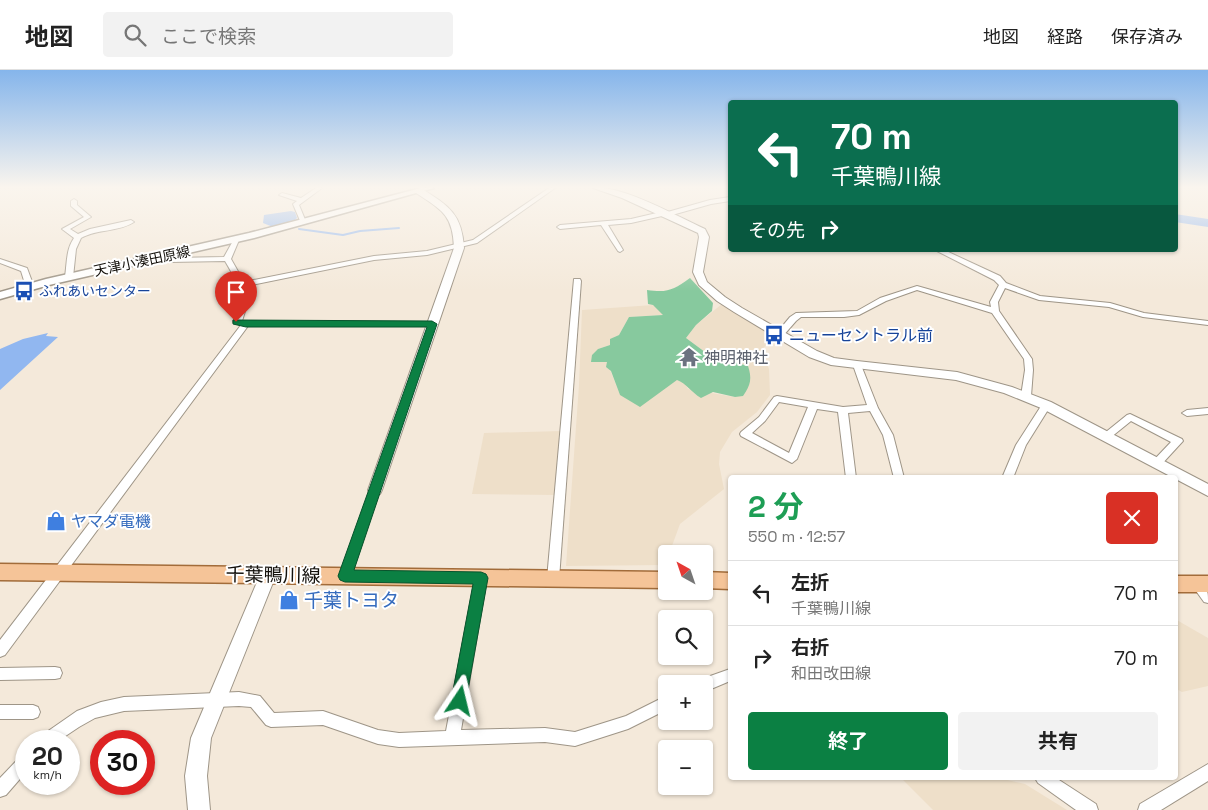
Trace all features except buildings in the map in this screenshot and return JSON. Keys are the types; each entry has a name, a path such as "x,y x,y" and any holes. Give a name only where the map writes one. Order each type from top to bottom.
{"main road":[{"name":"天津小湊田原線","path":"0,296 69,277 236,240 301,223"},
{"name":"千葉鴨川線","path":"0,572 658,580"},
{"path":"713,580 728,581"},
{"path":"1178,585 1204,589"}],"street":[{"path":"78,237 65,229 79,223"},
{"path":"69,277 74,243 78,237 89,232 129,223"},
{"path":"345,576 460,246 456,223"},
{"path":"241,285 374,258 427,253 460,246 475,242 503,223"},
{"path":"603,223 620,250"},
{"path":"560,227 610,223"},
{"path":"682,223 700,230 704,235 698,272 703,283 721,299 779,335 818,356 835,362 857,366 957,376 988,383 1026,396 1106,436 1208,491"},
{"path":"227,259 236,240"},
{"path":"942,252 997,278 1003,285 1049,300 1110,305 1143,315 1208,323"},
{"path":"165,256 170,260 227,259"},
{"path":"227,259 245,293 244,306 236,322 246,324 432,324"},
{"path":"0,261 24,270 30,287"},
{"path":"553,579 577,281"},
{"path":"1003,285 994,302 994,310 1028,359 1029,370 1026,396"},
{"path":"779,335 799,315 852,314 861,312 880,301 917,288 994,310"},
{"path":"0,651 246,324"},
{"path":"857,366 873,408 888,434 898,475"},
{"path":"813,406 792,459 744,434 762,419 777,399 843,410 873,408"},
{"path":"1008,475 1021,445 1046,405"},
{"path":"843,410 851,475"},
{"path":"1187,413 1208,411"},
{"path":"1106,436 1130,417 1178,441 1156,463"},
{"path":"199,810 196,776 201,738 268,575"},
{"path":"452,739 481,578"},
{"path":"0,674 55,673"},
{"path":"713,682 728,676"},
{"path":"62,730 87,712 105,706 216,698 255,701 271,720 323,718 378,737 399,740 545,734 575,739 628,722 658,707"},
{"path":"0,712 33,712"},
{"path":"1146,810 1208,772"},
{"path":"0,789 15,773"},
{"path":"1046,780 1090,810"}],"shaded area":[{"path":"722,304 780,339 764,347 761,351 769,369 770,395 757,412 732,432 720,452 719,464 724,489 680,524 672,545 658,545 658,565 566,566 579,385 582,310 653,305 664,315 629,317 619,335 614,337 610,345 598,349 607,362 620,395 677,380 684,382 688,389 735,397 748,366 709,355 686,338 696,325"},
{"path":"562,431 557,495 472,494 484,433"},
{"path":"1178,621 1208,638 1208,686 1182,692 1178,690"},
{"path":"903,780 1008,780 1025,784 1067,810 933,810"}],"green space":[{"path":"690,278 713,303 712,311 696,325 686,338 709,355 748,366 750,378 748,388 743,396 735,397 713,392 701,398 677,380 640,407 620,395 611,371 606,367 607,362 591,362 592,355 598,349 610,345 610,339 619,335 629,317 663,315 653,305 648,304 647,290 670,290"}],"water":[{"path":"263,223 287,223 273,227"},
{"path":"48,333 46,336 58,337 0,390 0,349 23,339"}],"waterway":[{"path":"299,229 343,235 360,231 399,228"}],"place":[{"name":"ふれあいセンター","path":"24,291"},
{"name":"ニューセントラル前","path":"774,335"},
{"name":"神明神社","path":"689,357"},
{"name":"ヤマダ電機","path":"56,521"},
{"name":"千葉トヨタ","path":"289,600"}],"route":[{"path":"236,322 246,324 432,324 345,576 481,578 460,701"}]}
